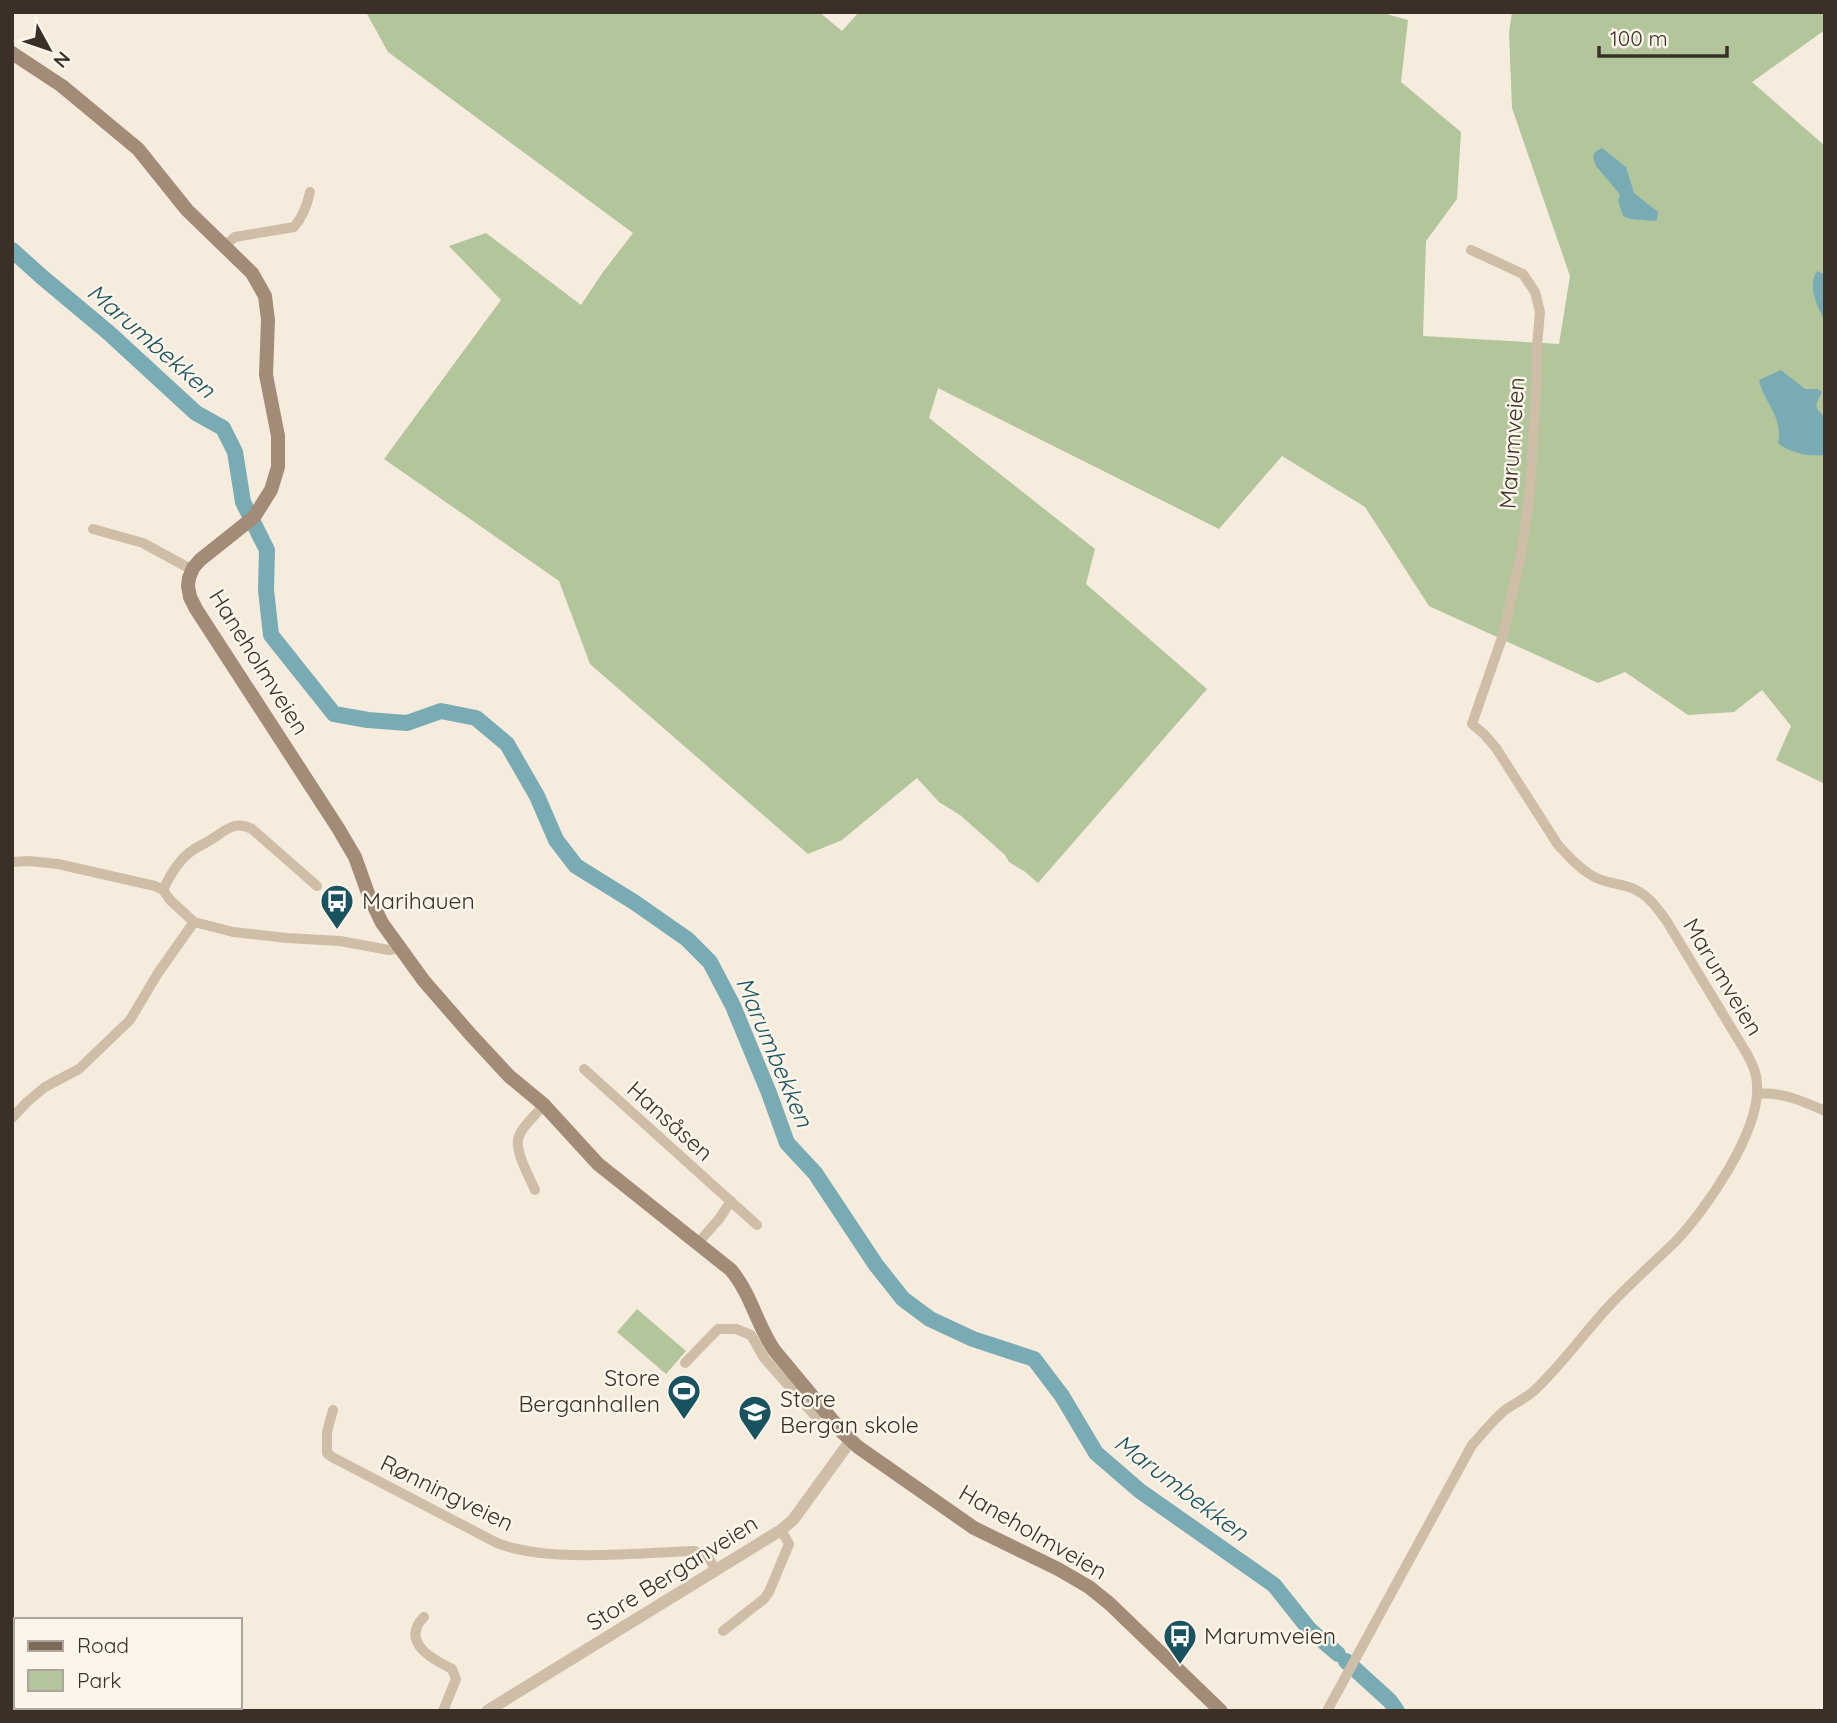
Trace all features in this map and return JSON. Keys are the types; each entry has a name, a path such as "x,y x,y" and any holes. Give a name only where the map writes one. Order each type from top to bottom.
{"main road":[{"name":"Haneholmveien","path":"12,53 62,86 138,149 187,210 257,279 265,296 268,307 266,375 278,436 279,459 271,490 251,520 192,568 188,586 193,604 338,828 358,864 376,912 399,948 437,997 501,1069 544,1105 598,1164 721,1261 737,1278 746,1292 761,1339 785,1364 813,1405 851,1440 974,1528 1089,1587 1221,1711"}],"street":[{"path":"224,246 235,237 294,227 307,206 310,192"},
{"name":"Marumveien","path":"1326,1711 1472,1445 1504,1411 1533,1392 1559,1366 1607,1308 1676,1240 1711,1197 1729,1167 1756,1109 1758,1083 1747,1054 1653,902 1633,889 1591,875 1570,859 1558,845 1496,748 1472,724 1503,635 1521,555 1529,501 1540,312 1535,292 1523,274 1471,250"},
{"path":"93,529 143,543 192,568"},
{"path":"163,890 175,867 192,851 228,828 242,825 261,836 317,886"},
{"path":"12,862 58,864 120,877 163,890 194,922 233,932 340,941 389,950 399,948"},
{"path":"12,1118 36,1094 79,1069 124,1027 194,922"},
{"name":"Hansåsen","path":"584,1069 757,1225"},
{"path":"1757,1094 1767,1093 1798,1100 1825,1111"},
{"path":"535,1190 518,1150 517,1141 519,1134 544,1105"},
{"path":"698,1243 731,1201"},
{"path":"685,1363 718,1329 736,1329 761,1339"},
{"name":"Haneholmveien","path":"813,1405 816,1417"},
{"name":"Rønningveien","path":"333,1410 326,1437 327,1453 332,1457 470,1530 506,1546 580,1555 694,1551 708,1556 716,1570"},
{"name":"Store Berganveien","path":"487,1711 781,1530 793,1520 851,1440"},
{"path":"723,1631 764,1599 769,1592 789,1544 781,1530"},
{"path":"424,1617 416,1628 416,1641 432,1658 454,1672 456,1682 443,1711"}],"green space":[{"path":"366,12 819,12 842,31 859,12 1379,12 1408,20 1401,82 1461,132 1457,199 1426,241 1423,336 1559,344 1570,276 1512,108 1509,33 1512,12 1825,12 1825,33 1822,32 1752,82 1825,146 1825,784 1776,760 1791,726 1762,690 1734,712 1688,715 1625,672 1598,683 1429,606 1365,507 1282,456 1219,529 938,388 929,418 1095,549 1086,584 1207,689 1038,883 1009,862 1005,855 960,815 939,802 917,778 842,840 808,854 590,664 559,581 384,459 501,300 449,246 486,233 581,305 633,233 388,52"},
{"path":"637,1309 686,1351 666,1374 617,1332"}],"water":[{"path":"1602,148 1626,167 1634,193 1658,212 1657,220 1630,219 1623,216 1618,192 1596,166 1593,157 1595,152"},
{"path":"1817,271 1825,275 1825,321 1816,303 1813,289"},
{"path":"1781,370 1805,389 1818,389 1822,392 1816,405 1825,417 1825,455 1800,454 1778,443 1776,418 1759,380"}],"waterway":[{"name":"Marumbekken","path":"12,250 109,333 196,413 223,428 235,452 243,502 267,550 266,590 271,635 334,714 407,723 441,711 476,718 507,744 537,796 556,840 576,866 687,939 710,962 733,1006 787,1143 815,1173 876,1265 903,1299 930,1319 973,1339 1034,1359 1062,1396 1096,1453 1140,1491 1274,1585 1309,1629 1338,1654"},
{"name":"Marumbekken","path":"1346,1661 1390,1701 1397,1711"}],"place":[{"name":"Marihauen","path":"337,931"},
{"name":"Store Berganhallen","path":"684,1421"},
{"name":"Store Bergan skole","path":"755,1442"},
{"name":"Marumveien","path":"1180,1666"}]}
